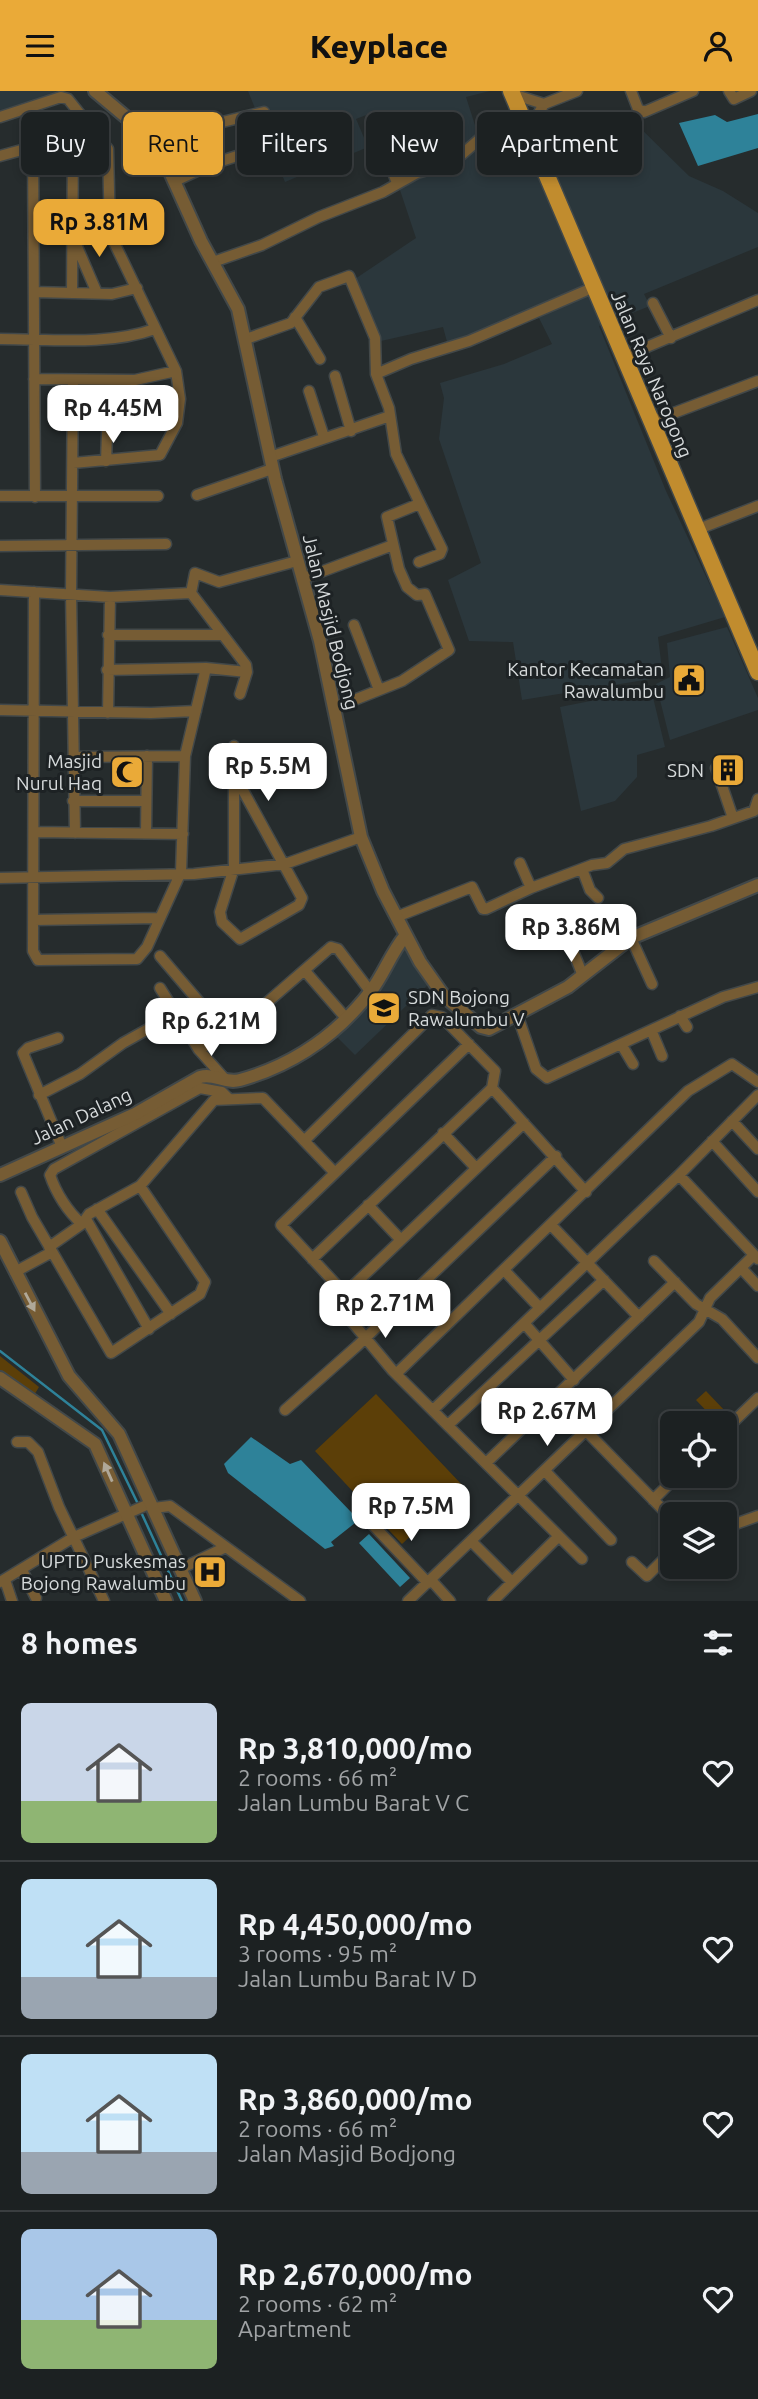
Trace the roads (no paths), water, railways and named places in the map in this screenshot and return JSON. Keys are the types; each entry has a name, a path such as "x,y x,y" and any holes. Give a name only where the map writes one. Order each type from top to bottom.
{"main road":[{"name":"Jalan Raya Narogong","path":"512,92 520,112"},
{"name":"Jalan Raya Narogong","path":"545,175 696,530 756,663"}],"street":[{"name":"Jalan Masjid Bodjong","path":"95,91 123,114"},
{"path":"538,112 544,104 559,94 577,91"},
{"path":"631,91 638,110 644,112 693,91"},
{"path":"729,91 734,99 751,91"},
{"path":"512,92 544,104"},
{"path":"0,117 61,97 75,103 81,112"},
{"path":"213,262 262,245 427,169 452,163 477,141"},
{"path":"0,156 21,149"},
{"path":"175,181 237,156"},
{"path":"33,175 35,496"},
{"path":"72,293 73,175"},
{"path":"73,463 156,458 177,423 180,399 176,371 110,234 109,175"},
{"name":"Jalan Masjid Bodjong","path":"172,175 238,309 271,463 320,641 361,837 405,936 435,986 481,1027 489,1029 568,987 631,938 758,885"},
{"path":"394,175 397,183"},
{"path":"73,236 97,293"},
{"path":"246,339 291,323 323,285 349,276 373,330 376,375 390,416 396,454 442,550 440,554 419,562"},
{"path":"34,292 112,294 137,288"},
{"path":"376,375 411,359 469,341 592,288"},
{"path":"623,357 758,300"},
{"path":"653,303 671,338"},
{"path":"295,317 320,359"},
{"path":"0,339 125,337 155,329"},
{"path":"34,379 135,380 176,371"},
{"path":"335,376 351,431"},
{"path":"72,380 74,496 71,593 75,833"},
{"path":"106,461 109,381"},
{"path":"650,422 758,381"},
{"path":"309,391 324,437"},
{"path":"197,495 324,437 351,431 390,416"},
{"path":"0,496 158,496"},
{"path":"334,708 409,677 450,649 425,594 416,595 407,587 387,517 419,504"},
{"path":"696,530 758,506"},
{"path":"0,546 72,550 166,544"},
{"path":"302,579 393,544"},
{"path":"247,671 191,593 195,573 219,582 297,561"},
{"path":"0,590 110,597 191,593"},
{"path":"34,592 36,832 33,951 38,960 140,958 181,872 185,756 206,668"},
{"path":"108,713 110,597"},
{"path":"355,625 379,690"},
{"path":"108,635 223,635"},
{"path":"107,670 206,668 247,671"},
{"path":"240,694 247,671"},
{"path":"0,710 108,713 196,711"},
{"path":"234,746 234,773 234,869 220,912 222,922 240,939 302,902 285,865 234,773"},
{"path":"146,833 147,756"},
{"path":"73,757 185,756"},
{"path":"716,768 733,818"},
{"path":"396,917 470,887 476,889 485,910 531,888 582,869 607,863 624,849 754,811 758,799"},
{"path":"73,801 145,801"},
{"path":"36,832 183,834"},
{"path":"0,878 181,872 285,865 361,837"},
{"path":"520,863 531,888"},
{"path":"582,869 590,890 598,898"},
{"path":"559,916 583,976"},
{"path":"34,920 160,918"},
{"name":"Jalan Dalang","path":"0,1175 135,1114 200,1077 211,1074 226,1081 286,1064 309,1051 370,991 405,936"},
{"path":"631,938 652,984"},
{"path":"199,1050 256,1012 327,949 335,947 370,991"},
{"path":"160,956 201,1004 220,1035"},
{"path":"305,971 345,1017"},
{"path":"160,988 199,1050 226,1081"},
{"path":"517,1014 536,1069 547,1078 652,1032 723,997 758,988"},
{"path":"39,1095 80,1074 123,1044 175,1014"},
{"path":"305,1140 432,1016 442,1017 495,1071 492,1087 312,1259"},
{"path":"680,1016 687,1027"},
{"path":"652,1032 662,1056"},
{"path":"58,1038 35,1045 23,1053 62,1147"},
{"path":"345,1294 281,1225 469,1044"},
{"path":"621,1044 632,1064"},
{"path":"396,1374 688,1091 732,1064 758,1082"},
{"path":"492,1087 586,1192"},
{"path":"149,1329 84,1221 73,1216 50,1175 54,1169 200,1088 222,1092 229,1099"},
{"path":"433,1410 679,1175 758,1095"},
{"path":"15,1272 51,1249 97,1209 140,1187 214,1100 262,1098 335,1173"},
{"path":"732,1121 758,1149"},
{"path":"524,1123 338,1300 340,1311 396,1374 582,1559"},
{"path":"443,1133 476,1168"},
{"path":"712,1141 756,1186"},
{"path":"285,1410 364,1339 556,1156"},
{"path":"408,1601 699,1322 710,1298 756,1257 679,1175"},
{"path":"22,1192 108,1352 117,1352 200,1294 205,1282 140,1187"},
{"path":"368,1205 401,1240"},
{"path":"97,1209 171,1314"},
{"path":"551,1225 639,1317"},
{"path":"0,1241 69,1376 119,1434 195,1601"},
{"path":"654,1261 705,1310 722,1319 758,1358"},
{"path":"742,1269 758,1286"},
{"path":"504,1270 540,1308"},
{"path":"448,1425 604,1280"},
{"path":"486,1463 675,1282"},
{"path":"524,1323 574,1380"},
{"path":"0,1378 95,1444 166,1601"},
{"path":"554,1398 660,1507"},
{"path":"737,1418 758,1398"},
{"path":"17,1441 28,1442 38,1451 104,1601"},
{"path":"545,1471 611,1540"},
{"path":"653,1500 665,1488"},
{"path":"12,1601 2,1581 74,1537 150,1505 170,1506 300,1601"},
{"path":"737,1523 758,1516"},
{"path":"372,1524 450,1601"},
{"path":"493,1601 559,1536"},
{"path":"471,1541 512,1582"},
{"path":"180,1569 226,1547"},
{"path":"632,1562 647,1576 660,1563"},
{"path":"22,1570 36,1598"}],"water":[{"path":"758,114 758,148 698,166 679,123 715,115 727,122"},
{"path":"251,1437 290,1464 301,1460 352,1513 355,1523 331,1542 334,1546 325,1549 228,1473 224,1464"},
{"path":"369,1534 410,1578 400,1587 359,1543"}],"waterway":[{"path":"0,1351 102,1430 139,1506"},
{"path":"141,1512 182,1601"}],"place":[{"name":"Kantor Kecamatan Rawalumbu","path":"689,680"},
{"name":"SDN","path":"728,770"},
{"name":"Masjid Nurul Haq","path":"127,772"},
{"name":"SDN Bojong Rawalumbu V","path":"384,1008"},
{"name":"UPTD Puskesmas Bojong Rawalumbu","path":"210,1572"}]}
